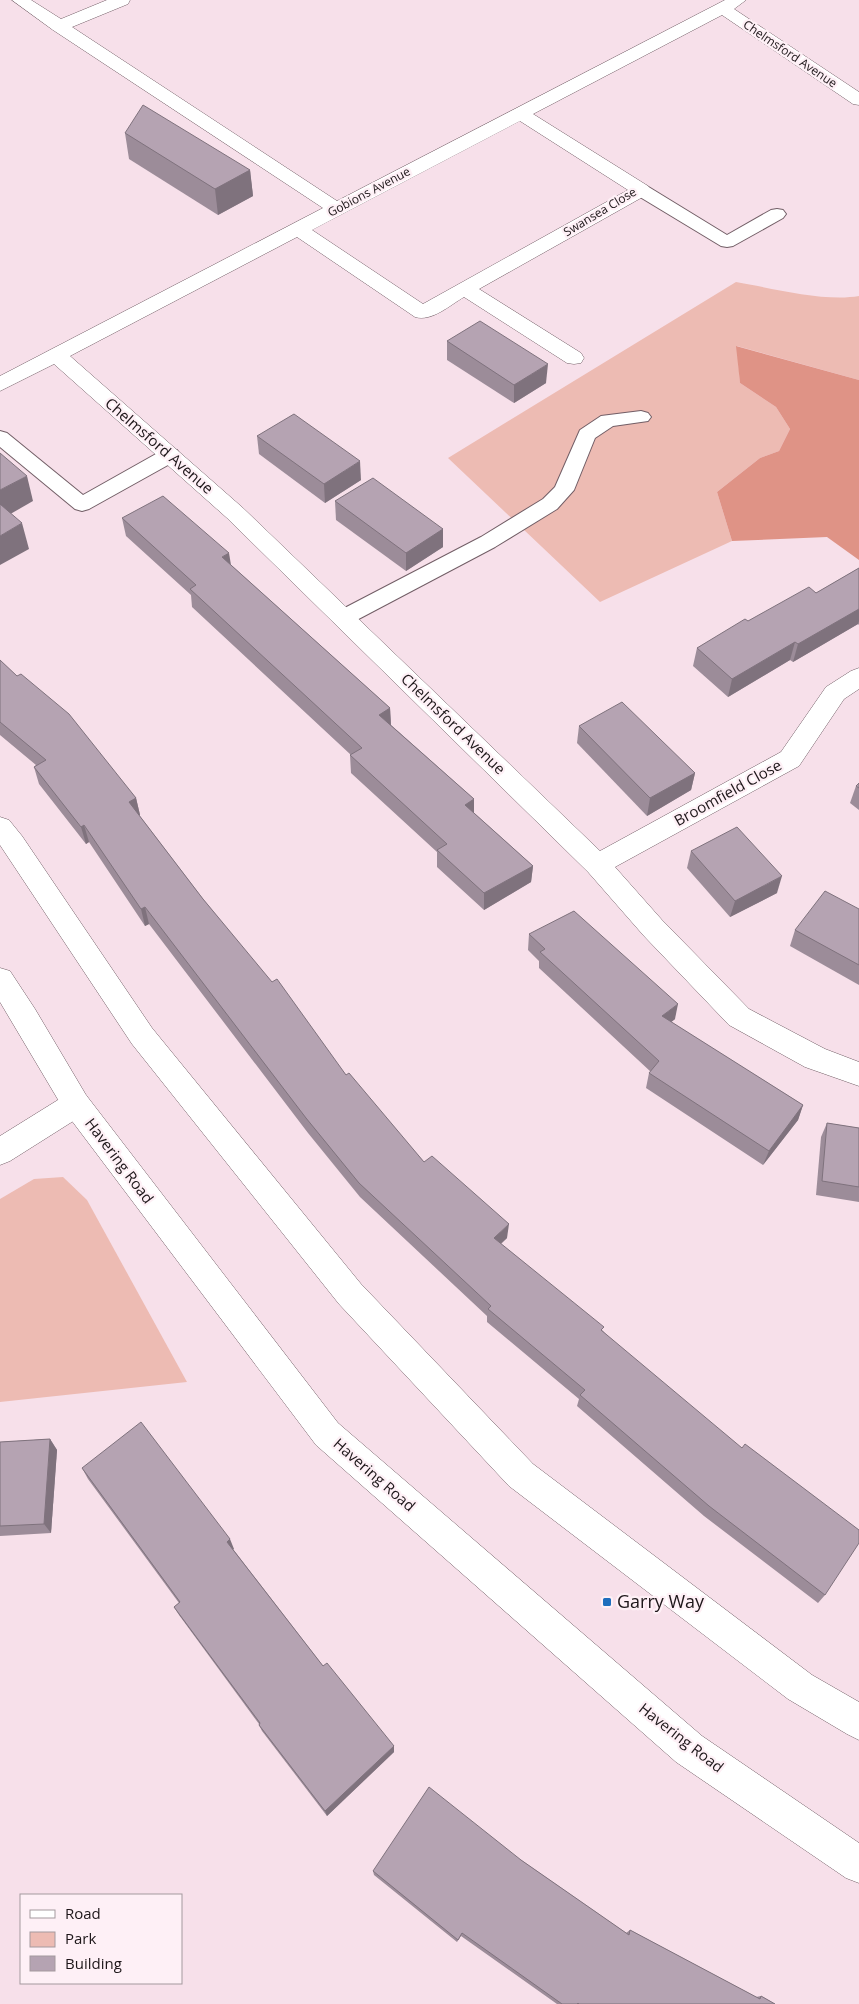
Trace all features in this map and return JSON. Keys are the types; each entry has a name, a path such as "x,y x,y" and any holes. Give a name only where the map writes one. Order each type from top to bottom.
{"street":[{"path":"20,0 337,209"},
{"path":"59,26 122,0"},
{"name":"Chelmsford Avenue","path":"730,4 859,100"},
{"name":"Gobions Avenue","path":"0,384 730,4"},
{"name":"Swansea Close","path":"298,229 422,313 641,190 520,113"},
{"path":"465,289 574,358"},
{"name":"Chelmsford Avenue","path":"56,355 236,513 597,865 653,928 739,1017 814,1058 859,1074"},
{"name":"Broomfield Close","path":"597,865 790,759 835,693 859,677"},
{"path":"0,827 19,852 142,1036 350,1294 522,1475 800,1688 859,1722"},
{"name":"Havering Road","path":"0,979 25,1017 76,1104 327,1434 689,1749 859,1865"},
{"path":"0,1152 76,1104"}],"lane":[{"path":"641,190 727,242 777,214"},
{"path":"343,618 488,542 550,504 564,490 587,434 608,420 641,417"},
{"path":"0,437 82,504 170,455"}],"green space":[{"path":"736,282 814,296 859,296 859,380 737,346 740,383 776,407 790,429 779,451 760,458 717,492 732,541 600,602 448,458"},
{"path":"63,1177 87,1200 187,1382 0,1402 0,1199 34,1179"}],"shaded area":[{"path":"736,346 859,380 859,560 827,537 732,541 717,492 760,458 779,451 790,429 776,407 740,383"}],"building":[{"path":"143,105 250,170 215,189 125,133"},
{"path":"480,321 548,364 514,385 447,341"},
{"path":"294,414 360,461 324,484 257,436"},
{"path":"0,453 27,476 0,490"},
{"path":"373,478 443,529 406,553 335,501"},
{"path":"163,496 229,553 222,557 390,708 379,715 474,799 465,805 533,866 484,893 437,850 447,844 350,755 362,748 190,589 196,585 122,518"},
{"path":"0,504 22,523 0,536"},
{"path":"859,568 859,609 798,644 795,642 732,679 697,648 745,619 748,621 809,587 816,593"},
{"path":"0,660 17,676 21,674 69,714 136,798 129,802 203,899 272,982 277,979 346,1075 349,1073 424,1162 432,1156 509,1224 494,1238 604,1327 601,1330 742,1448 745,1444 859,1530 859,1543 825,1595 709,1506 580,1395 585,1390 488,1309 491,1306 359,1183 306,1118 145,907 141,909 84,825 81,827 34,767 46,760 0,722"},
{"path":"622,702 695,773 650,798 579,726"},
{"path":"737,827 782,876 735,901 691,851"},
{"path":"825,891 859,909 859,965 795,930"},
{"path":"574,911 678,1004 662,1016 803,1105 769,1151 649,1073 659,1061 540,952 545,949 529,934"},
{"path":"827,1123 859,1128 859,1187 822,1181"},
{"path":"141,1422 230,1539 227,1542 323,1666 327,1663 394,1746 325,1811 259,1725 260,1723 174,1607 180,1602 82,1468"},
{"path":"50,1439 44,1524 0,1526 0,1442"},
{"path":"429,1787 521,1860 629,1935 630,1930 760,1999 761,1996 775,2004 562,2004 462,1933 458,1940 373,1871"}],"place":[{"name":"Garry Way","path":"607,1602"}]}
